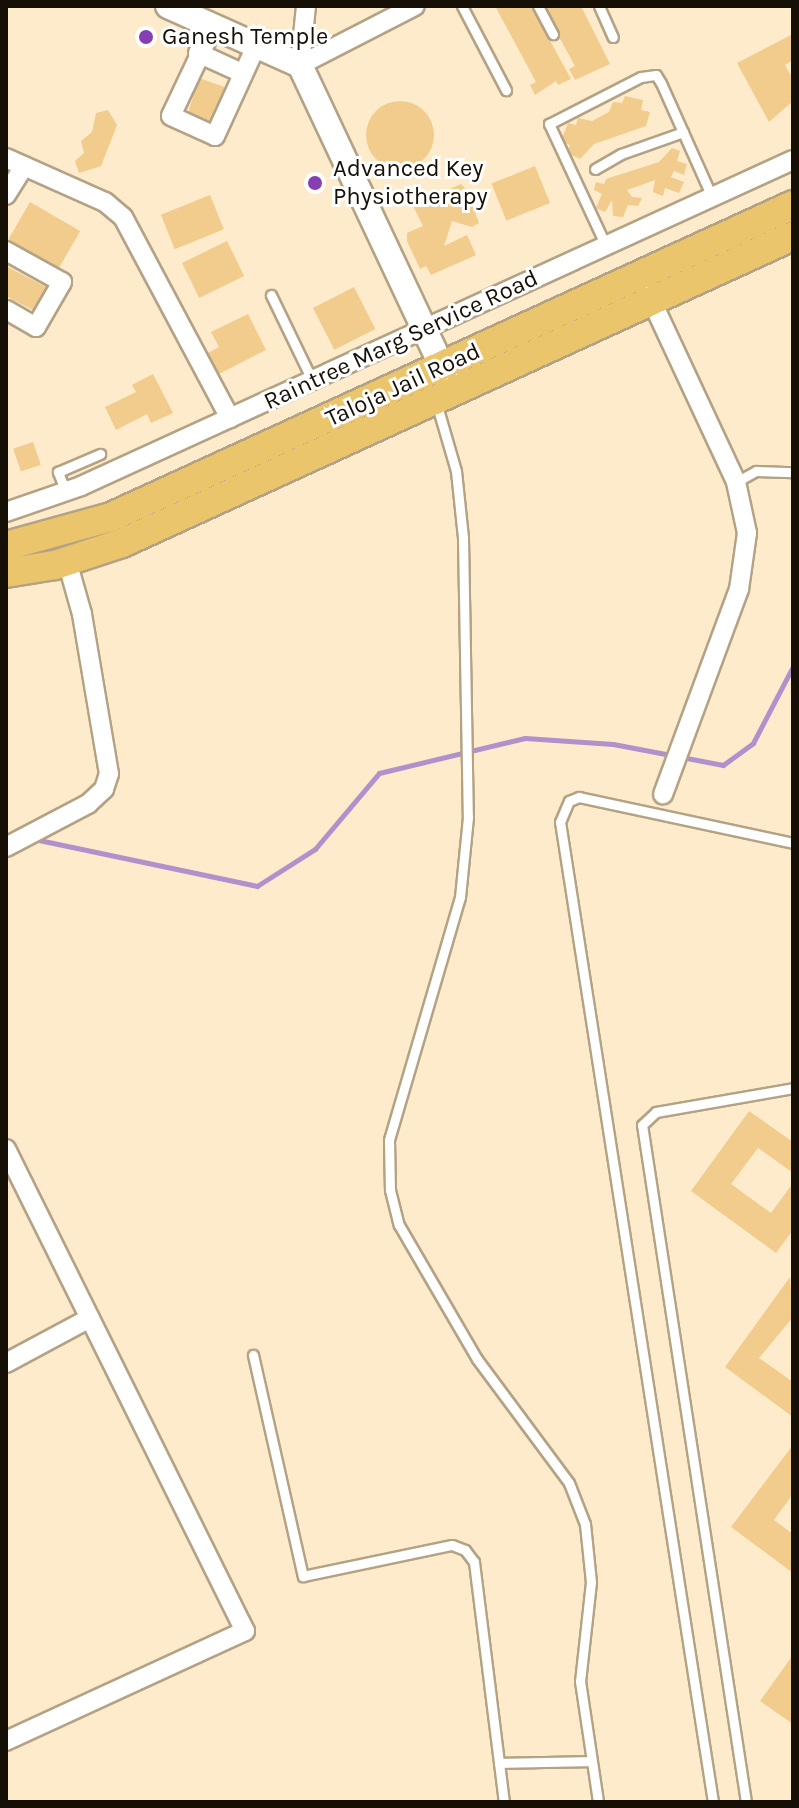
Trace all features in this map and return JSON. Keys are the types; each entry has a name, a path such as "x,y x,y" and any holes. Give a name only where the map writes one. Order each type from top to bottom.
{"main road":[{"name":"Taloja Jail Road","path":"6,573 67,561 122,543 438,383 645,288 793,205"},
{"name":"Taloja Jail Road","path":"645,288 793,236"},
{"name":"Taloja Jail Road","path":"6,546 111,517 438,383"}],"street":[{"path":"168,6 300,65"},
{"path":"306,6 300,65 423,329 438,383"},
{"path":"300,65 415,6"},
{"path":"213,27 198,53 171,116 215,136 256,46"},
{"path":"198,53 242,73"},
{"path":"6,158 105,202 123,217 230,418"},
{"name":"Raintree Marg Service Road","path":"6,512 66,492 793,160"},
{"path":"6,195 24,166"},
{"path":"6,251 62,282 36,327 6,310"},
{"path":"645,288 736,482 747,533 739,589 659,802"},
{"path":"18,841 88,804 104,789 109,774 82,614 67,561"},
{"path":"6,1149 245,1631 6,1741"},
{"path":"6,1363 90,1318"}],"lane":[{"path":"462,6 506,90"},
{"path":"538,6 553,34"},
{"path":"599,6 613,37"},
{"path":"606,247 549,124 650,74 661,83 712,197"},
{"path":"595,169 621,154 683,132"},
{"path":"271,295 312,380"},
{"path":"438,383 456,471 463,538 468,817 460,897 389,1140 390,1190 399,1225 477,1359 569,1483 585,1524 591,1582 580,1681 598,1802"},
{"path":"66,492 58,472 100,454"},
{"path":"736,482 756,471 793,472"},
{"path":"713,1802 560,822 569,801 579,797 659,802 793,843"},
{"path":"746,1802 642,1125 656,1112 793,1088"},
{"path":"253,1355 303,1576 452,1545 465,1550 474,1562 504,1802"},
{"path":"499,1763 591,1761"}],"building":[{"path":"495,6 531,6 571,79 558,85 556,81 535,95 530,85 536,82"},
{"path":"542,6 581,6 610,64 575,80 569,69 575,66"},
{"path":"793,34 793,60 785,65 793,79 793,101 769,122 737,63"},
{"path":"199,78 230,89 223,109 215,107 208,130 186,119"},
{"path":"625,96 643,100 641,110 650,112 646,126 594,144 580,159 567,153 570,145 561,141 568,123 576,125 578,118 592,121 609,112 613,102 622,103"},
{"path":"400,101 424,111 434,135 424,159 400,169 376,159 366,135 376,111"},
{"path":"108,110 117,125 101,166 79,173 75,161 84,153 81,141 92,132 96,113"},
{"path":"672,148 680,151 677,161 687,164 684,175 674,171 671,177 684,182 679,193 665,188 663,196 653,192 655,180 627,190 632,197 642,198 638,206 628,205 623,217 613,216 612,200 605,212 596,208 602,194 594,190 596,182 604,184 606,179 659,162"},
{"path":"535,166 550,203 506,221 491,184"},
{"path":"461,184 475,199 471,201 479,223 472,227 452,221 444,246 467,235 476,255 431,275 426,266 420,269 407,241 407,233 423,226 413,206"},
{"path":"210,195 224,229 175,249 161,215"},
{"path":"30,202 80,231 59,268 8,239"},
{"path":"227,241 244,276 199,298 182,263"},
{"path":"6,266 46,287 33,310 6,296"},
{"path":"354,287 375,329 334,350 313,308"},
{"path":"248,314 266,350 215,376 204,355 219,347 211,332"},
{"path":"153,374 173,413 151,423 147,414 116,430 105,407 136,392 132,385"},
{"path":"33,442 41,465 21,472 13,449"},
{"path":"749,1111 793,1142 793,1173 758,1148 731,1184 771,1213 793,1183 793,1230 776,1253 691,1191"},
{"path":"790,1277 793,1317 759,1358 793,1382 793,1417 725,1367"},
{"path":"793,1445 793,1494 774,1520 793,1534 793,1573 731,1527"},
{"path":"793,1655 793,1724 760,1701"}],"waterway":[{"path":"34,839 257,886 315,849 379,773 525,738 613,744 723,765 753,743 793,666"}],"place":[{"name":"Ganesh Temple","path":"146,37"},
{"name":"Advanced Key Physiotherapy","path":"315,183"}]}
